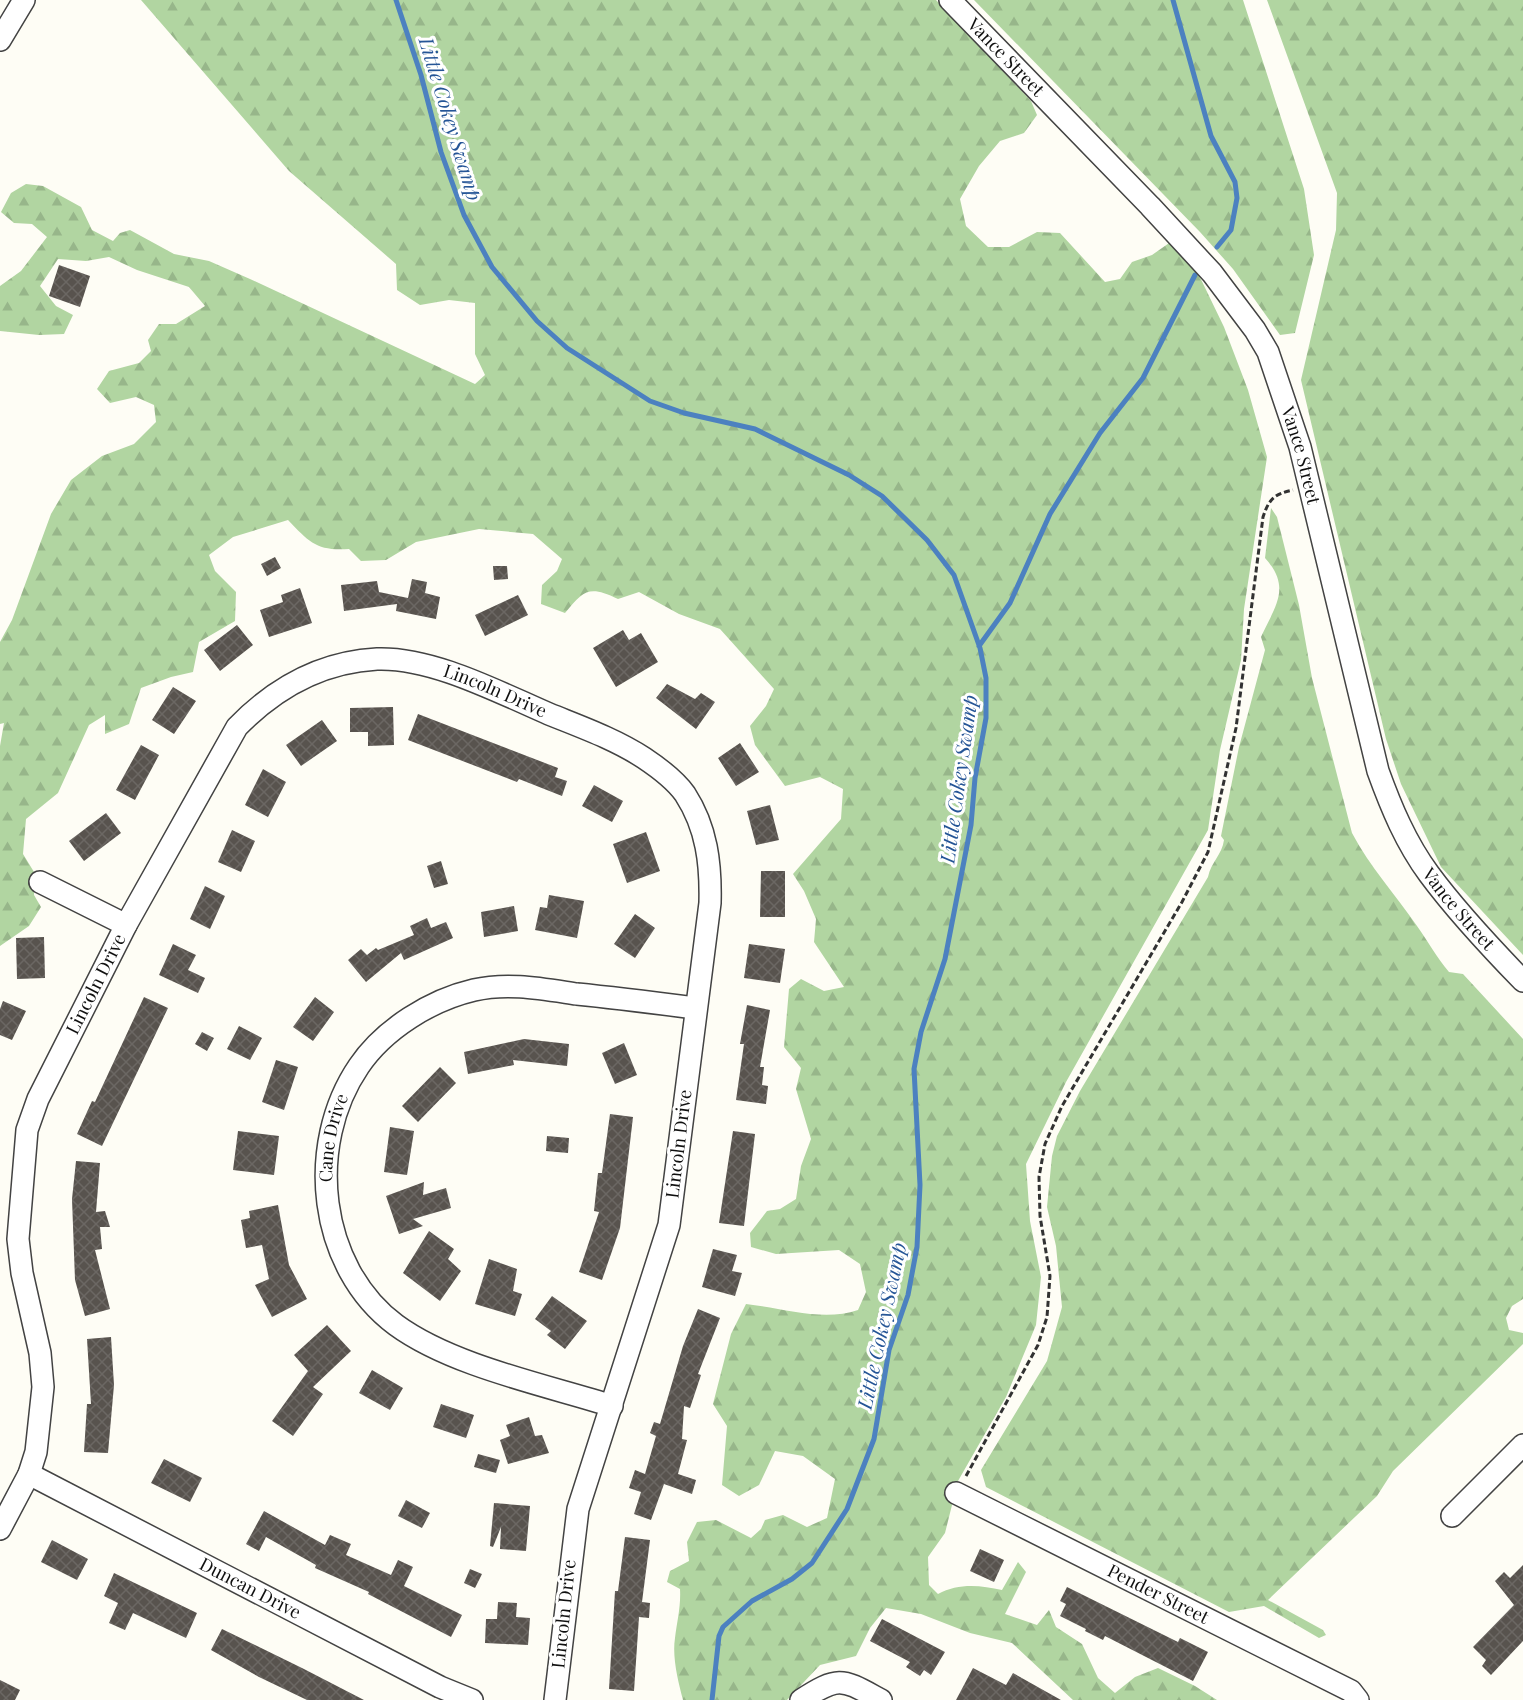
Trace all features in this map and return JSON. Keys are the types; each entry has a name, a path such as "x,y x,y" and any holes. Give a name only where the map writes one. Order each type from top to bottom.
{"street":[{"path":"0,39 24,0"},
{"name":"Vance Street","path":"950,0 1212,273 1242,312 1275,368 1300,447 1378,771 1391,807 1427,873 1484,940 1523,981"},
{"name":"Lincoln Drive","path":"0,1529 29,1474 36,1452 42,1387 40,1353 22,1273 18,1239 27,1130 38,1099 126,925 218,756 237,727 260,704 287,684 316,671 377,659 433,667 616,742 666,774 684,793 698,818 707,845 711,873 710,903 669,1225 576,1517 555,1700"},
{"path":"40,882 126,925"},
{"name":"Cane Drive","path":"612,1406 469,1362 396,1325 368,1298 348,1266 335,1236 327,1201 326,1164 332,1131 342,1097 359,1066 414,1015 444,998 475,990 505,986 695,1008"},
{"path":"1452,1516 1523,1445"},
{"name":"Duncan Drive","path":"29,1474 440,1688 472,1700"},
{"name":"Pender Street","path":"956,1493 1351,1691 1358,1700"},
{"path":"801,1700 838,1681 849,1683 881,1700"}],"path":[{"path":"956,1493 1038,1345 1047,1317 1050,1276 1040,1216 1039,1177 1045,1143 1062,1106 1182,902 1208,852 1236,728 1263,517 1268,502 1275,494 1309,486"}],"green space":[{"path":"141,0 936,0 1031,101 1037,115 1024,133 1000,141 979,166 960,199 966,226 988,247 1009,247 1037,232 1060,233 1105,282 1120,279 1132,262 1152,255 1172,241 1195,267 1224,327 1248,390 1267,457 1244,609 1241,660 1220,750 1208,830 1066,1082 1026,1164 1030,1221 1041,1277 1036,1325 1006,1397 958,1481 945,1533 928,1557 929,1585 938,1594 953,1588 969,1586 1002,1590 1018,1562 1026,1572 1005,1614 1037,1625 1049,1610 1056,1627 1082,1644 1098,1678 1115,1693 1135,1677 1158,1668 1195,1686 1217,1700 1073,1700 1012,1643 970,1633 921,1614 886,1608 870,1628 856,1656 820,1665 787,1700 683,1700 674,1653 680,1589 667,1582 670,1571 689,1561 687,1542 697,1522 716,1520 751,1538 761,1529 765,1520 783,1515 807,1527 827,1518 835,1479 803,1456 775,1451 759,1485 739,1496 722,1485 727,1426 713,1404 731,1334 746,1304 831,1315 858,1310 866,1292 860,1264 839,1250 776,1254 751,1247 750,1233 767,1211 780,1209 796,1199 801,1166 811,1139 796,1089 801,1068 784,1047 789,989 801,979 824,991 844,987 814,942 816,919 804,891 793,874 841,819 843,789 820,777 785,786 755,745 750,726 766,706 774,689 720,629 679,614 639,592 618,599 600,592 588,592 577,599 565,613 541,604 542,585 557,571 562,559 533,534 479,529 416,542 386,560 361,561 349,549 329,549 315,544 302,535 288,520 233,537 209,555 215,571 236,592 235,621 199,642 193,672 141,688 129,724 105,734 105,715 89,725 58,793 26,819 23,854 34,872 34,895 41,907 29,926 0,946 0,746 4,723 0,724 0,642 12,620 51,514 71,480 102,456 134,444 156,422 154,405 136,397 110,403 97,389 109,371 139,363 151,351 148,340 159,324 176,324 205,306 189,287 137,270 109,257 86,261 58,259 40,286 56,306 73,315 64,334 39,335 0,331 0,286 21,271 47,237 32,224 14,223 1,212 11,193 26,184 43,186 81,207 92,230 113,241 120,233 130,230 174,254 209,261 250,279 475,384 485,375 475,354 475,303 449,300 420,305 397,290 396,264 289,171"},
{"path":"974,0 1243,0 1304,189 1314,255 1295,333 1280,335 1233,269 1200,232"},
{"path":"1267,0 1523,0 1523,955 1441,867 1401,784 1386,739 1301,380 1336,230 1337,193"},
{"path":"1271,508 1277,517 1299,605 1312,678 1352,833 1449,972 1463,974 1523,1039 1523,1299 1512,1306 1506,1318 1509,1330 1523,1333 1523,1344 1393,1471 1377,1496 1268,1600 1323,1630 1326,1635 1319,1638 1264,1606 1229,1612 986,1487 981,1470 1047,1361 1062,1307 1056,1246 1047,1207 1052,1156 1057,1136 1080,1091 1208,877 1223,845 1224,840 1221,836 1239,747 1265,650 1261,637 1278,597 1278,579 1265,558"}],"building":[{"path":"59,265 90,276 80,307 49,296"},
{"path":"275,557 281,568 267,576 261,564"},
{"path":"493,566 507,566 508,579 494,580"},
{"path":"412,579 427,582 425,593 440,597 436,619 396,611 397,604 344,611 341,585 377,581 379,592 408,598"},
{"path":"300,588 312,623 269,637 260,610 283,602 281,595"},
{"path":"518,595 528,615 485,636 475,615"},
{"path":"237,625 253,645 220,671 204,650"},
{"path":"623,630 629,640 641,633 658,662 616,687 593,648"},
{"path":"667,684 695,699 701,693 715,702 696,729 656,698"},
{"path":"173,687 196,701 174,734 152,720"},
{"path":"393,707 394,745 368,746 368,732 350,732 350,708"},
{"path":"418,714 558,768 555,777 567,781 562,796 519,779 517,782 408,740"},
{"path":"322,720 337,741 301,766 286,745"},
{"path":"740,743 759,772 736,786 718,758"},
{"path":"141,745 159,755 135,800 116,790"},
{"path":"263,769 286,782 268,817 245,805"},
{"path":"594,785 623,801 612,822 582,806"},
{"path":"770,805 779,840 756,845 747,811"},
{"path":"106,813 121,833 84,861 69,841"},
{"path":"232,830 255,841 241,872 218,862"},
{"path":"646,832 660,871 627,883 613,844"},
{"path":"441,861 448,884 434,888 427,866"},
{"path":"761,871 785,871 785,917 760,917"},
{"path":"205,886 225,896 210,929 190,919"},
{"path":"549,895 584,901 577,938 535,930 540,907 547,908"},
{"path":"514,906 518,931 484,937 481,912"},
{"path":"635,914 655,928 635,958 614,944"},
{"path":"427,918 431,928 446,922 453,938 404,960 401,953 366,982 348,960 361,949 367,955 376,948 378,950 414,935 410,926"},
{"path":"44,937 45,978 17,979 16,938"},
{"path":"173,944 196,955 188,970 205,978 198,993 159,975"},
{"path":"749,944 785,949 780,983 744,978"},
{"path":"144,997 168,1008 102,1146 77,1134 92,1101 95,1102"},
{"path":"315,997 334,1012 313,1041 293,1027"},
{"path":"3,1001 26,1011 12,1040 0,1035 0,1009"},
{"path":"747,1005 770,1010 760,1067 764,1067 762,1085 768,1086 766,1104 736,1100 744,1044 740,1044"},
{"path":"239,1026 262,1038 250,1060 227,1049"},
{"path":"202,1032 214,1038 207,1051 195,1044"},
{"path":"524,1039 569,1044 567,1066 513,1060 514,1065 468,1074 464,1052"},
{"path":"624,1043 637,1075 615,1084 602,1053"},
{"path":"276,1060 298,1067 284,1110 262,1102"},
{"path":"440,1067 456,1083 418,1122 402,1106"},
{"path":"610,1114 633,1117 620,1228 602,1280 579,1272 599,1212 594,1211 598,1173 602,1173"},
{"path":"390,1127 414,1131 407,1175 384,1172"},
{"path":"238,1131 279,1136 274,1175 233,1170"},
{"path":"733,1131 755,1134 744,1226 719,1223"},
{"path":"547,1136 569,1138 568,1153 546,1151"},
{"path":"76,1161 100,1163 96,1212 105,1211 110,1227 100,1227 102,1249 95,1250 110,1309 85,1316 75,1280 72,1199"},
{"path":"424,1182 423,1195 446,1188 451,1208 413,1219 423,1226 399,1234 386,1196"},
{"path":"278,1205 289,1265 307,1299 272,1317 255,1285 269,1279 262,1245 246,1248 241,1220 250,1218 249,1211"},
{"path":"429,1231 454,1249 448,1259 461,1271 440,1301 403,1273"},
{"path":"713,1249 737,1255 732,1271 742,1273 735,1296 702,1287"},
{"path":"489,1259 517,1269 513,1291 522,1294 515,1316 475,1304"},
{"path":"552,1296 587,1321 565,1349 547,1335 551,1331 535,1319"},
{"path":"698,1309 720,1318 698,1374 701,1375 690,1408 684,1406 682,1439 687,1440 678,1474 696,1480 692,1494 664,1484 651,1520 634,1514 641,1492 629,1488 635,1470 645,1474 656,1436 650,1433 654,1422 660,1424 683,1346"},
{"path":"327,1325 351,1351 313,1387 323,1394 293,1436 272,1421 308,1371 294,1355"},
{"path":"111,1337 114,1385 108,1453 84,1452 87,1404 91,1404 87,1339"},
{"path":"372,1370 403,1388 390,1410 359,1393"},
{"path":"441,1404 474,1415 466,1438 433,1427"},
{"path":"529,1417 535,1436 542,1435 549,1453 508,1464 500,1440 510,1436 506,1425"},
{"path":"478,1454 500,1460 496,1473 474,1467"},
{"path":"164,1459 202,1478 190,1502 151,1483"},
{"path":"406,1500 430,1513 422,1528 398,1516"},
{"path":"494,1503 530,1506 526,1551 500,1549 501,1527 493,1547 490,1546"},
{"path":"264,1511 325,1545 330,1535 351,1544 346,1555 391,1575 398,1560 413,1567 404,1586 462,1615 451,1637 368,1594 369,1592 315,1568 316,1565 266,1537 259,1551 246,1544"},
{"path":"625,1537 650,1540 642,1602 650,1603 649,1618 639,1617 634,1691 609,1689 615,1591 618,1591"},
{"path":"52,1540 88,1559 77,1580 41,1562"},
{"path":"980,1549 1004,1560 994,1582 970,1571"},
{"path":"1523,1565 1523,1641 1491,1675 1482,1666 1486,1660 1473,1647 1514,1605 1495,1581 1504,1572 1510,1578"},
{"path":"470,1569 482,1574 475,1588 464,1583"},
{"path":"114,1573 197,1613 186,1638 133,1613 125,1630 109,1623 118,1603 104,1596"},
{"path":"1067,1587 1178,1642 1180,1638 1208,1652 1193,1681 1105,1636 1103,1640 1060,1616 1066,1604 1060,1601"},
{"path":"498,1602 517,1603 516,1617 530,1618 528,1645 485,1643 486,1619 497,1619"},
{"path":"882,1619 945,1652 931,1675 924,1670 920,1676 906,1667 910,1662 870,1641"},
{"path":"222,1629 364,1700 307,1700 259,1677 211,1650"},
{"path":"973,1668 1006,1685 1013,1673 1061,1700 956,1700"},
{"path":"0,1680 20,1690 15,1700 0,1700"}],"waterway":[{"name":"Little Cokey Swamp","path":"396,0 421,75 441,152 464,215 492,267 537,321 567,348 650,401 684,413 755,429 849,475 882,496 927,540 954,575 980,648 986,678 986,718 975,778 971,825 945,959 921,1032 914,1069 920,1185 917,1247 908,1295 889,1350 874,1439 847,1509 812,1563 792,1579 752,1601 723,1627 719,1636 712,1700"},
{"path":"1173,0 1211,136 1235,182 1237,198 1231,230 1217,247"},
{"path":"979,646 1010,603 1050,514 1100,433 1143,378 1195,275"}]}
